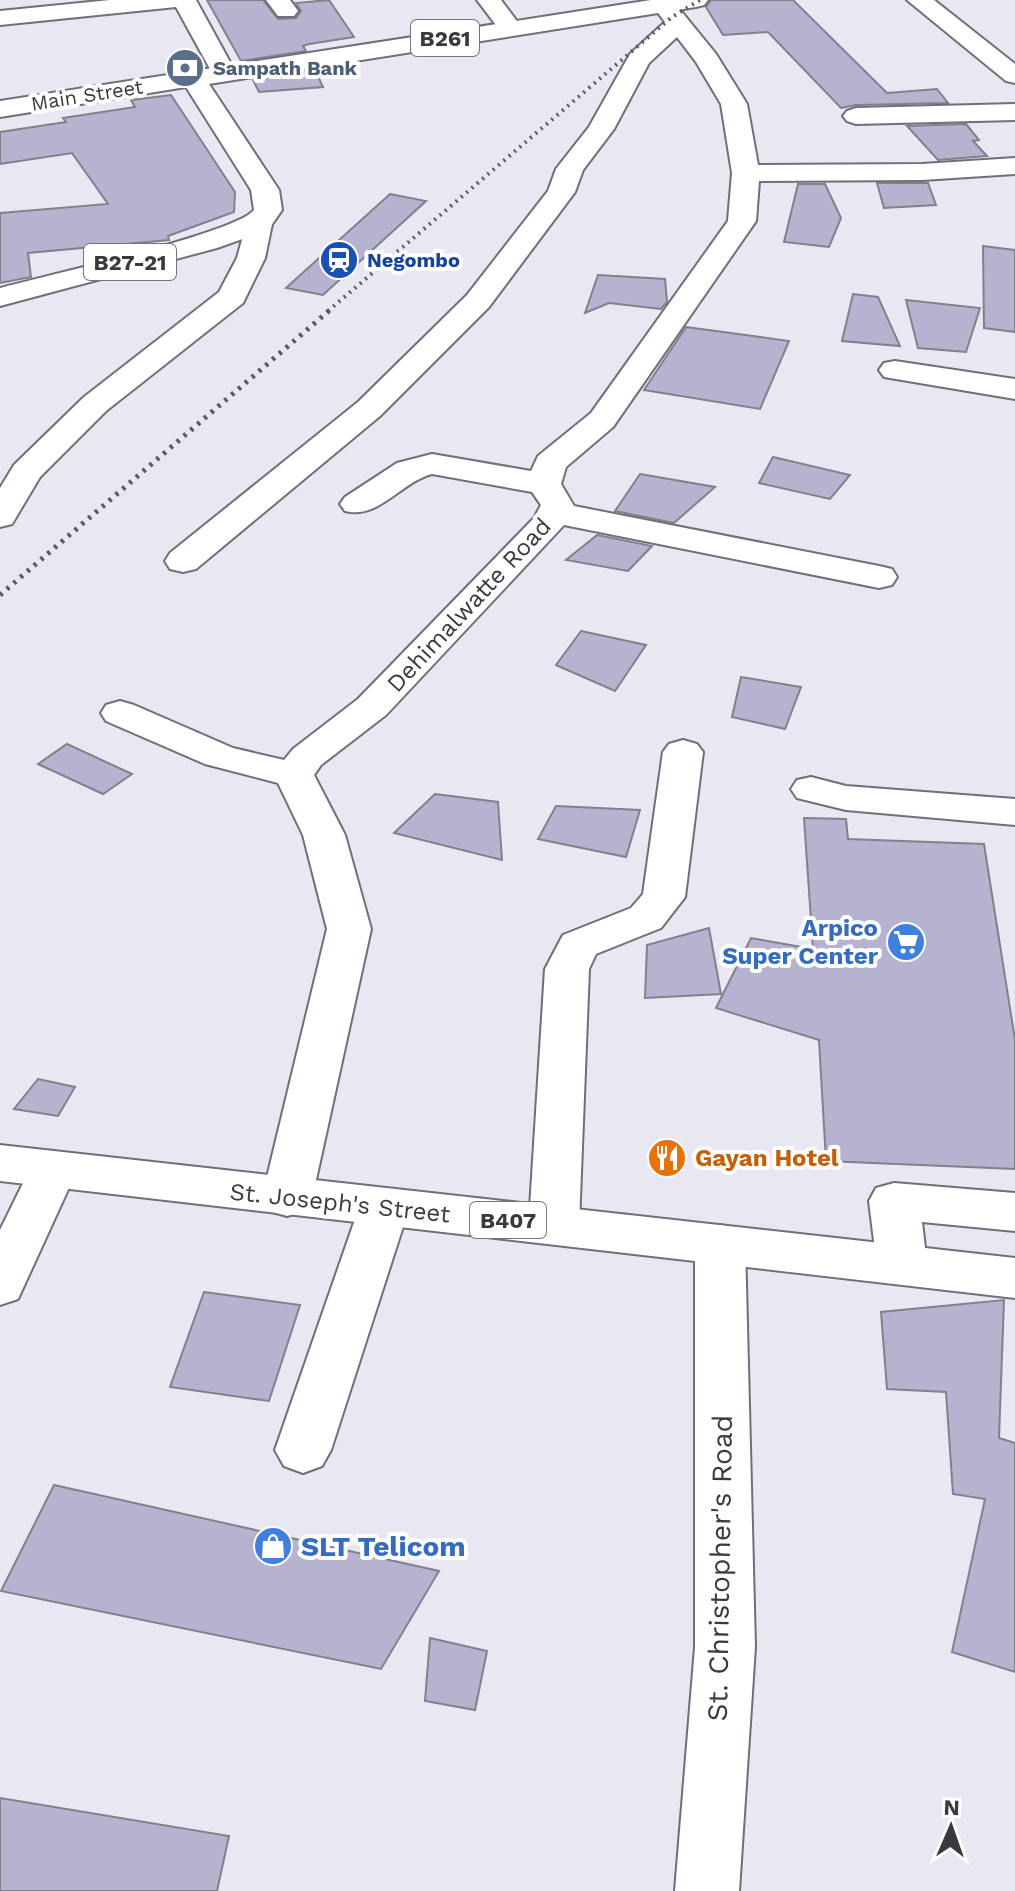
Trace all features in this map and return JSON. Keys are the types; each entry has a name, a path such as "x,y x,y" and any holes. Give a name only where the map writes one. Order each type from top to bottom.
{"street":[{"path":"0,18 182,0 224,73"},
{"path":"489,0 510,28"},
{"path":"919,0 1004,53 1015,76"},
{"path":"183,561 369,409 478,301 561,192 570,169 601,129 639,59 661,8"},
{"name":"Main Street","path":"0,109 510,28 661,8"},
{"name":"Dehimalwatte Road","path":"294,775 307,757 372,707 550,499 550,463 602,420 742,221 746,173 734,104 707,59 661,8"},
{"path":"0,517 26,472 95,404 232,297 251,258 258,224 268,210 265,190 193,78"},
{"path":"856,116 1015,112"},
{"path":"746,173 922,172 1015,166"},
{"name":"B27-21","path":"0,297 207,242 258,224"},
{"path":"895,370 1015,389"},
{"path":"357,504 409,470 432,464 550,499 879,577"},
{"path":"120,713 219,756 294,775 324,835 349,929 287,1198"},
{"path":"554,1224 567,969 579,945 646,918 664,897 683,752"},
{"path":"811,789 846,798 1015,812"},
{"name":"St. Joseph's Street","path":"0,1163 287,1198 554,1224 1015,1278"},
{"path":"0,1285 53,1170"},
{"path":"902,1265 894,1201 1015,1212"},
{"path":"303,1450 384,1208"},
{"name":"St. Christopher's Road","path":"707,1891 725,1647 720,1244"}],"building":[{"path":"207,0 263,0 278,19 296,18 301,11 296,3 329,0 354,37 309,44 303,46 306,51 241,61"},
{"path":"711,0 793,0 887,93 937,89 948,103 841,108 768,32 723,35 706,7"},
{"path":"315,70 323,87 259,92 253,80"},
{"path":"171,95 235,192 234,212 168,236 169,240 28,253 31,277 0,283 0,213 108,204 72,153 0,164 0,132 66,122 63,118 135,107 131,100"},
{"path":"966,124 979,140 973,141 987,156 938,160 907,126"},
{"path":"877,183 928,183 936,205 884,208"},
{"path":"798,184 825,184 841,218 829,247 784,242"},
{"name":"Negombo","path":"390,194 426,201 323,295 286,288"},
{"path":"983,246 1015,250 1015,332 984,328"},
{"path":"598,275 665,279 667,302 661,309 609,303 585,313"},
{"path":"853,294 878,297 900,346 842,341"},
{"path":"906,300 980,308 966,352 918,348"},
{"path":"686,327 789,341 760,409 644,390"},
{"path":"773,457 850,475 830,499 759,483"},
{"path":"640,474 715,487 674,523 615,511"},
{"path":"597,535 652,546 628,571 566,560"},
{"path":"581,631 646,645 615,691 556,665"},
{"path":"741,677 801,687 785,729 732,717"},
{"path":"67,744 132,774 103,794 38,764"},
{"path":"435,794 498,802 502,860 394,833"},
{"path":"556,806 640,810 626,857 538,839"},
{"name":"Arpico Super Center","path":"804,818 846,819 848,839 984,844 1015,1040 1015,1169 826,1161 819,1040 716,1008 751,938 813,949"},
{"path":"709,928 721,994 645,998 647,945"},
{"path":"38,1079 75,1087 58,1116 14,1109"},
{"path":"204,1292 300,1305 269,1401 170,1387"},
{"path":"1004,1300 999,1438 1015,1443 1015,1672 952,1652 985,1499 953,1494 946,1392 887,1389 881,1312"},
{"path":"54,1485 439,1571 381,1669 1,1591"},
{"path":"430,1638 487,1651 475,1710 425,1701"},
{"path":"0,1798 229,1836 217,1891 0,1891"}],"railway":[{"path":"328,311 672,17 700,0"},
{"path":"0,595 331,309"}],"place":[{"name":"Sampath Bank","path":"185,68"},
{"name":"Negombo","path":"339,260"},
{"name":"Arpico Super Center","path":"906,942"},
{"name":"Gayan Hotel","path":"667,1158"},
{"name":"SLT Telicom","path":"273,1546"}]}
